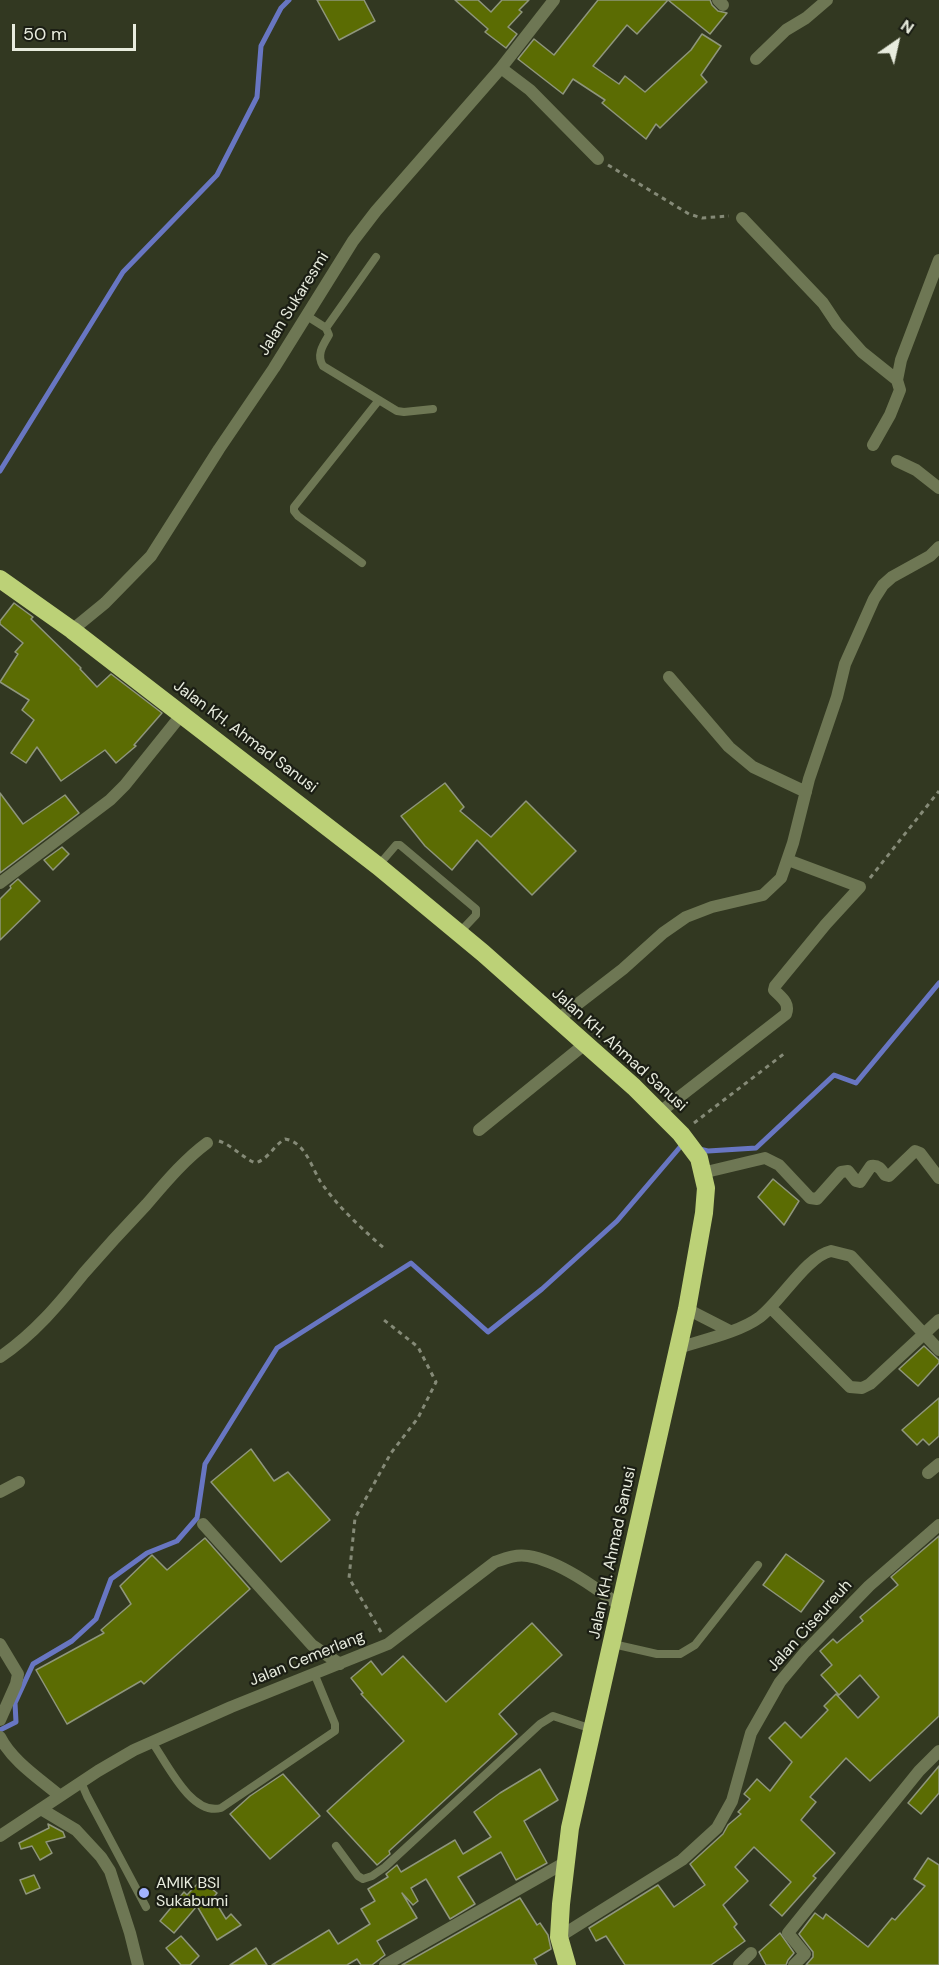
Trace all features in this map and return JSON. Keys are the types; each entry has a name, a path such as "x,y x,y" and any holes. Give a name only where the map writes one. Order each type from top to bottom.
{"highway":[{"name":"Jalan KH. Ahmad Sanusi","path":"0,579 72,630 182,714 378,866 459,933 660,1113 681,1134 700,1165 705,1188 704,1213 687,1309 570,1828 559,1937 567,1965"}],"street":[{"name":"Jalan Sukaresmi","path":"72,630 105,603 151,556 358,234 501,68 554,0"},
{"path":"756,59 786,30 806,18 827,0"},
{"path":"501,68 530,90 598,159"},
{"path":"742,218 822,303 862,352 897,380"},
{"path":"873,445 900,390 897,380 901,360 939,260"},
{"path":"897,461 916,470 939,488"},
{"path":"557,1020 623,969 663,933 686,917 712,907 763,895 781,878 845,664 877,592 892,577 930,556 939,547"},
{"path":"669,677 729,747 753,767 806,792"},
{"path":"0,883 110,800 125,785 182,714"},
{"path":"660,1113 786,1014 788,1008 786,1002 774,990 775,986 860,887 788,860"},
{"path":"479,1130 585,1044"},
{"path":"0,1357 49,1316 158,1191 207,1143"},
{"path":"700,1165 765,1158 779,1165 810,1198 817,1199 841,1172 848,1171 856,1181 860,1182 871,1166 875,1165 888,1176 915,1151 920,1153 939,1178"},
{"path":"678,1348 758,1319 818,1257 825,1252 837,1251 851,1256 939,1350"},
{"path":"771,1308 850,1387 862,1388 870,1384 939,1320"},
{"path":"687,1309 730,1331"},
{"path":"928,1473 939,1464"},
{"path":"0,1492 19,1482"},
{"path":"203,1524 312,1645 340,1664"},
{"name":"Jalan Ciseureuh","path":"559,1937 682,1860 717,1828 732,1801 751,1733 780,1682 805,1652 869,1586 939,1525"},
{"name":"Jalan Cemerlang","path":"0,1836 107,1765 178,1729 388,1644 495,1562 510,1556 528,1556 548,1562 594,1587 620,1606"},
{"path":"0,1644 18,1674 0,1720"},
{"path":"0,1737 18,1759 60,1796"},
{"path":"794,1965 805,1954 788,1933 919,1771 939,1751"},
{"path":"41,1809 76,1830 101,1857 110,1871 138,1965"},
{"path":"385,1965 566,1862"},
{"path":"739,1965 751,1953"}],"lane":[{"path":"326,328 376,256"},
{"path":"307,316 326,328 329,334 320,353 319,360 323,366 401,412 433,409"},
{"path":"362,563 298,516 294,507 379,400"},
{"path":"378,866 396,845 400,846 476,909 476,915 459,933"},
{"path":"613,1644 657,1654 680,1654 695,1645 758,1565"},
{"path":"152,1742 191,1799 205,1808 214,1810 221,1808 335,1731 335,1724 314,1673"},
{"path":"336,1846 358,1876 363,1879 372,1876 404,1851 540,1724 553,1716 592,1729"},
{"path":"81,1782 146,1907"}],"path":[{"path":"598,159 689,214 702,218 726,216 742,218"},
{"path":"860,887 939,791"},
{"path":"681,1134 785,1053"},
{"path":"207,1143 216,1140 226,1143 248,1160 255,1162 267,1157 285,1139 296,1143 304,1152 321,1182 350,1215 385,1249"},
{"path":"384,1320 418,1347 436,1382 418,1418 391,1454 355,1518 349,1578 388,1644"}],"building":[{"path":"317,0 364,0 375,21 339,40"},
{"path":"455,0 478,0 491,12 502,0 529,0 519,10 522,12 508,27 517,34 506,48 485,32 488,29"},
{"path":"598,0 668,0 637,34 627,25 593,66 619,84 625,76 645,92 691,50 702,34 721,46 701,75 707,82 660,128 656,124 646,139 602,103 605,100 573,79 563,94 518,59 534,39 554,55"},
{"path":"668,0 710,0 718,11 727,13 710,34"},
{"path":"14,603 33,617 31,619 97,687 111,674 162,713 134,745 136,746 116,763 105,750 61,781 37,747 26,763 11,753 34,720 22,710 29,700 0,682 18,654 15,652 23,643 0,624"},
{"path":"445,783 464,807 460,811 491,837 526,801 576,851 532,895 477,840 452,870 425,846 401,816"},
{"path":"0,793 23,824 65,795 79,813 0,873"},
{"path":"62,847 69,854 53,870 44,860"},
{"path":"18,879 40,901 0,940 0,899"},
{"path":"773,1179 799,1201 784,1225 758,1197"},
{"path":"924,1346 939,1360 939,1363 918,1386 899,1369"},
{"path":"939,1398 939,1436 929,1445 923,1439 917,1445 902,1430"},
{"path":"251,1449 274,1481 288,1472 330,1520 281,1562 211,1482"},
{"path":"939,1536 939,1716 870,1781 846,1758 810,1797 816,1802 801,1820 835,1853 813,1876 816,1878 782,1916 770,1905 791,1882 754,1847 735,1867 748,1881 723,1905 737,1924 734,1927 745,1941 711,1965 625,1965 606,1936 596,1941 589,1928 658,1885 674,1907 705,1885 690,1864 741,1814 738,1812 750,1799 744,1794 757,1779 770,1791 792,1762 769,1738 785,1722 801,1738 828,1710 824,1706 836,1694 858,1718 879,1697 860,1675 839,1695 821,1675 832,1665 820,1651 833,1639 837,1643 863,1621 860,1617 898,1585 891,1577"},
{"path":"205,1538 250,1589 144,1684 141,1681 67,1724 36,1670 104,1633 101,1630 131,1604 120,1586 152,1555 167,1570"},
{"path":"786,1554 824,1581 801,1612 763,1585"},
{"path":"532,1623 562,1655 499,1714 517,1734 389,1851 390,1854 377,1865 327,1811 404,1741 361,1694 363,1693 351,1678 371,1661 382,1675 403,1656 446,1702"},
{"path":"939,1766 939,1793 921,1814 908,1803"},
{"path":"540,1769 558,1800 524,1821 547,1863 516,1880 501,1852 458,1877 475,1904 450,1919 426,1879 411,1888 418,1901 413,1905 402,1893 417,1918 377,1941 385,1955 372,1965 361,1965 357,1959 347,1965 272,1965 329,1930 338,1944 370,1924 361,1909 375,1901 368,1889 388,1877 386,1874 397,1865 401,1872 455,1840 463,1854 491,1837 474,1812"},
{"path":"283,1774 320,1816 270,1859 230,1814 250,1796"},
{"path":"48,1824 63,1832 65,1837 46,1842 52,1853 40,1860 32,1846 21,1849 19,1843 49,1828"},
{"path":"928,1858 939,1865 939,1965 806,1965 813,1957 813,1952 799,1934 815,1913 823,1919 826,1914 868,1947 892,1918 895,1920 925,1886 914,1879"},
{"path":"34,1875 40,1888 26,1894 20,1880"},
{"path":"201,1880 217,1893 213,1898 226,1919 231,1914 241,1925 217,1940 197,1906 174,1933 160,1921 184,1892 187,1895"},
{"path":"520,1898 537,1925 540,1923 548,1935 551,1949 534,1959 537,1965 402,1965"},
{"path":"780,1933 794,1953 786,1965 766,1965 759,1952"},
{"path":"181,1936 199,1956 190,1965 181,1965 166,1948"},
{"path":"256,1948 267,1965 230,1965"}],"waterway":[{"path":"0,471 123,272 217,175 257,97 261,46 281,8 289,0"},
{"path":"699,1149 708,1151 756,1148 834,1075 856,1083 939,983"},
{"path":"0,1730 16,1722 15,1703 33,1664 72,1641 96,1619 111,1579 147,1553 177,1541 197,1518 205,1464 277,1348 411,1263 488,1332 542,1289 617,1221 681,1146 684,1147"}],"place":[{"name":"AMIK BSI Sukabumi","path":"144,1893"}]}
